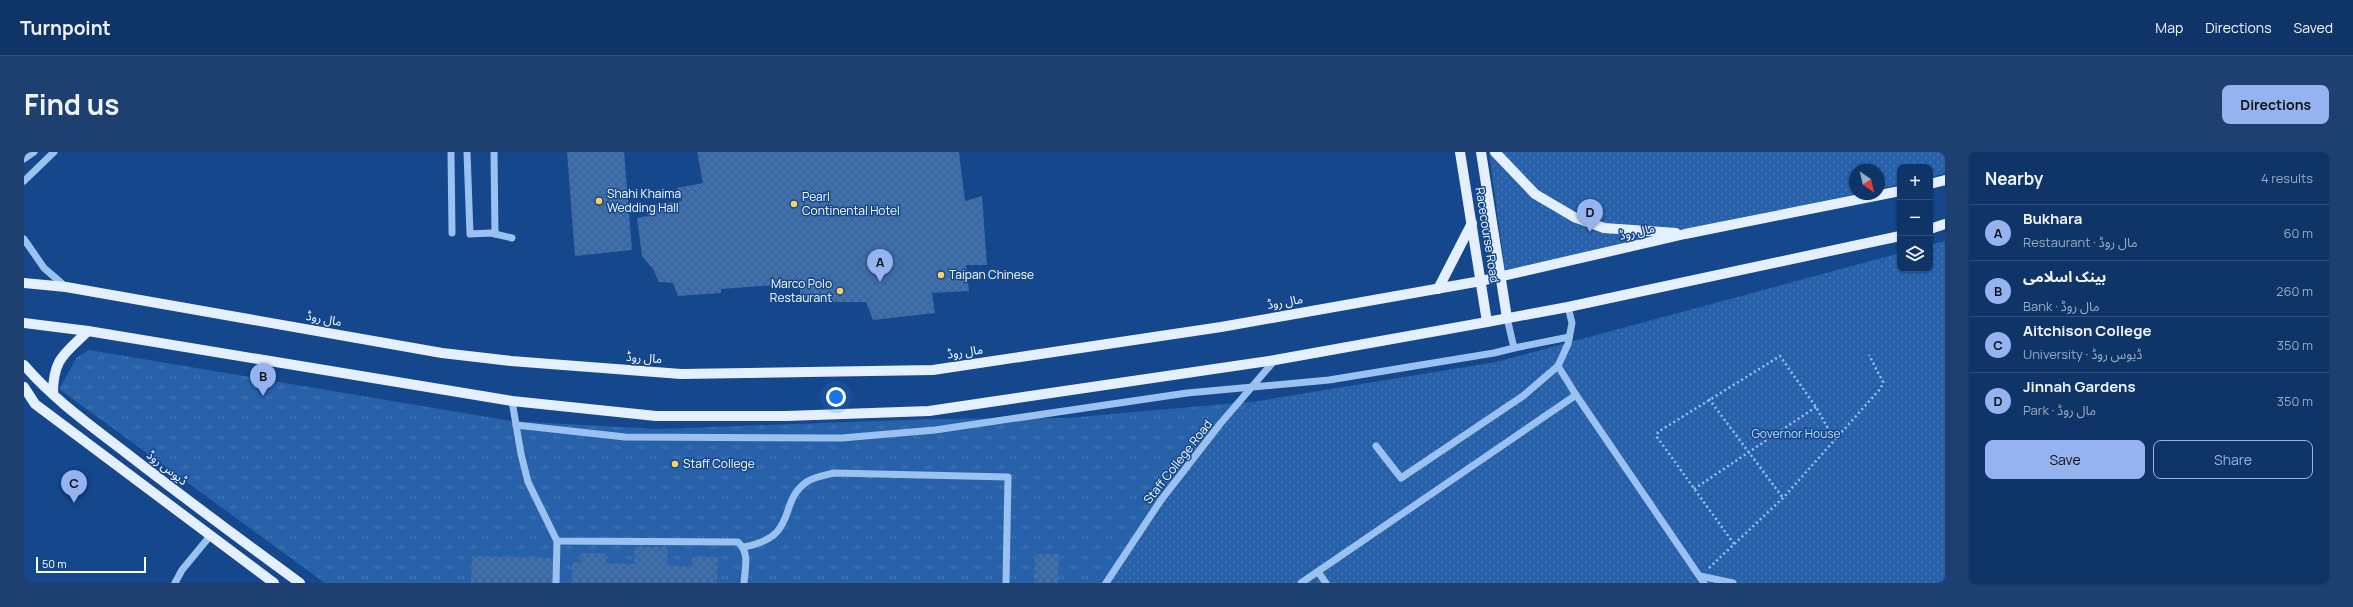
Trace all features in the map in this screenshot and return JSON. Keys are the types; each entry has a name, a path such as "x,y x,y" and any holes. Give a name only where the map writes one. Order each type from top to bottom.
{"main road":[{"name":"Racecourse Road","path":"1460,152 1487,322"},
{"name":"Racecourse Road","path":"1481,152 1507,318"},
{"path":"1495,152 1535,194 1574,217 1604,228 1685,234"},
{"path":"1933,183 1945,180"},
{"name":"مال روڈ","path":"24,283 66,287 442,353 511,361 681,374 933,370 1221,327 1438,289 1481,281 1685,234 1897,192"},
{"path":"1438,289 1472,223"},
{"path":"1933,228 1945,224"},
{"path":"24,323 88,331 512,401 656,416 786,416 929,411 1275,360 1487,322 1568,307 1897,237"},
{"path":"53,394 53,379 57,364 88,331"},
{"name":"ڈیوس روڈ","path":"24,366 53,394 187,500 300,583"},
{"path":"24,388 35,404"},
{"path":"24,400 35,404 274,583"}],"street":[{"path":"24,159 34,152"},
{"path":"24,181 54,152"},
{"path":"451,152 452,233"},
{"path":"467,152 470,234 496,234 512,238"},
{"path":"494,152 496,234"},
{"path":"24,239 44,268 66,287"},
{"path":"1376,446 1402,478 1523,396 1558,366 1569,337 1572,323 1568,307"},
{"path":"1507,318 1514,348"},
{"path":"516,425 625,437 842,438 935,430 1187,393 1250,389 1329,380 1494,353 1569,337"},
{"name":"Staff College Road","path":"1106,583 1161,500 1275,360"},
{"path":"1558,366 1576,395 1704,583"},
{"path":"1301,583 1576,395"},
{"path":"512,401 528,482 557,541 556,583"},
{"path":"744,547 760,544 772,537 786,521 796,493 809,481 834,473 1008,477 1006,583"},
{"path":"175,583 182,570 210,536"},
{"path":"557,541 730,540 738,542 744,547 746,554 744,583"},
{"path":"1318,572 1326,583"},
{"path":"1700,576 1733,583"}],"path":[{"path":"1700,576 1783,498 1881,388 1883,382 1869,355"},
{"path":"1734,544 1656,434 1709,399 1780,356 1816,407 1834,439"},
{"path":"1709,399 1783,498"},
{"path":"1694,489 1750,453 1816,407"}],"green space":[{"path":"1489,152 1945,152 1945,173 1933,177 1933,164 1897,164 1897,185 1885,188 1885,164 1849,164 1849,195 1505,270"},
{"name":"Governor House","path":"1945,241 1945,583 1106,583 1161,500 1220,424 1258,401 1496,362 1897,254 1897,272 1933,272 1933,244"},
{"name":"Staff College","path":"89,350 511,421 658,429 930,419 1067,418 1258,401 1220,424 1106,583 325,583 59,389 77,357"}],"building":[{"name":"Shahi Khaima Wedding Hall","path":"567,152 624,152 632,250 575,256"},
{"path":"697,152 959,152 965,201 982,196 987,265 966,265 969,291 932,293 935,313 873,320 866,302 800,302 800,283 721,289 721,293 678,296 673,283 659,282 653,269 642,256 637,218 648,216 646,206 682,201 677,188 703,183"},
{"path":"635,547 668,547 667,565 692,567 692,557 718,557 717,583 572,583 572,563 581,562 581,553 606,553 606,563 634,564"},
{"path":"1035,554 1059,554 1058,583 1034,583"},
{"path":"472,556 554,558 553,583 471,583"}],"place":[{"name":"Shahi Khaima Wedding Hall","path":"599,201"},
{"name":"Pearl Continental Hotel","path":"794,204"},
{"name":"Jinnah Gardens","path":"1590,232"},
{"name":"Taipan Chinese","path":"941,275"},
{"name":"Bukhara","path":"880,282"},
{"name":"Marco Polo Restaurant","path":"840,291"},
{"name":"بینک اسلامی","path":"263,396"},
{"name":"Staff College","path":"675,464"},
{"name":"Aitchison College","path":"74,503"}]}
